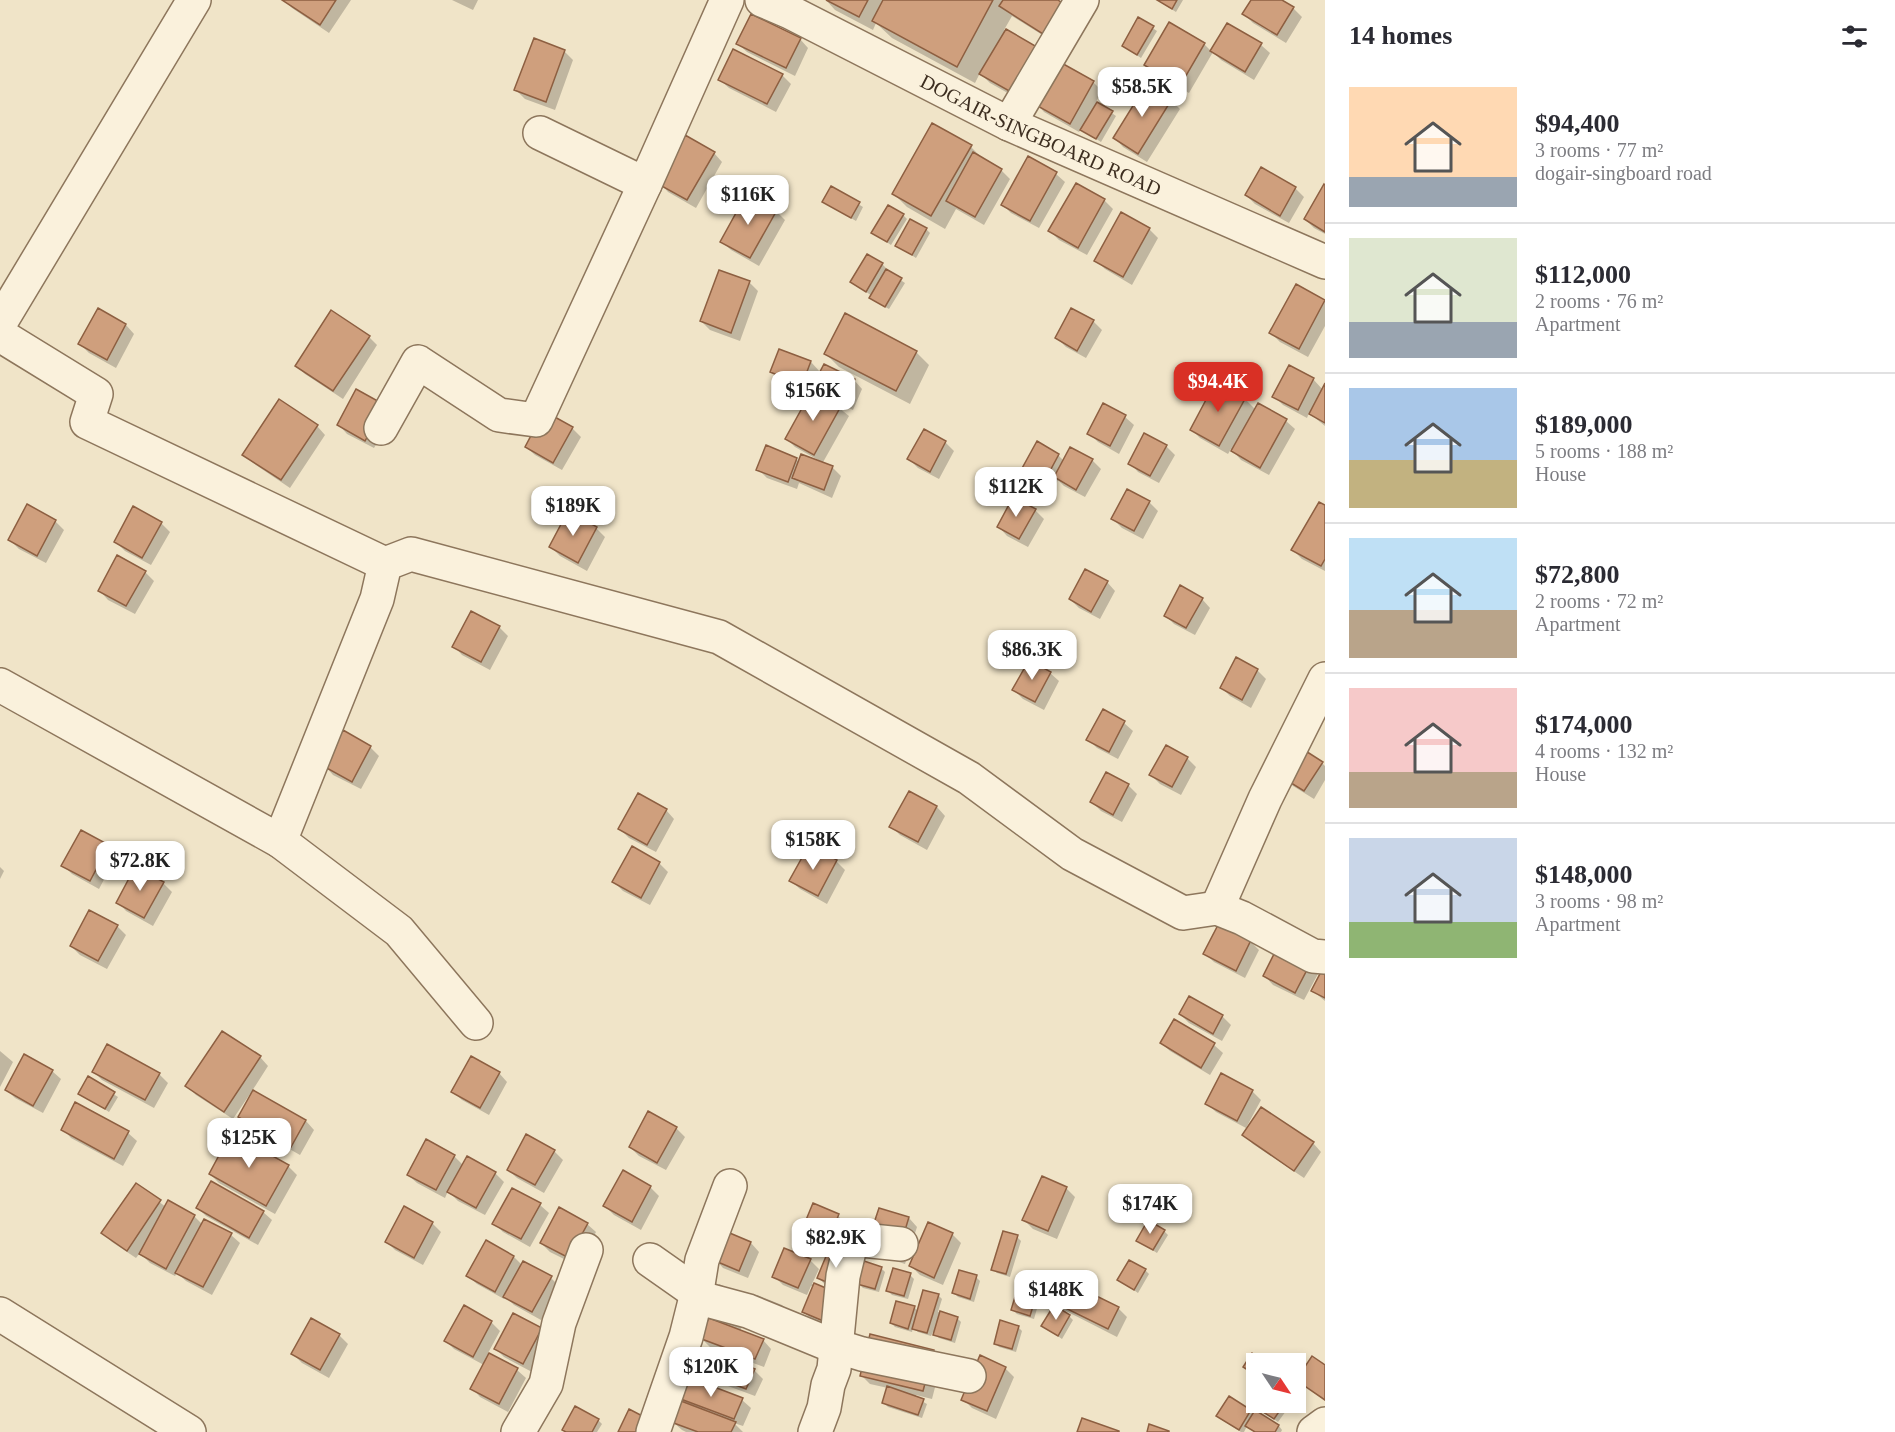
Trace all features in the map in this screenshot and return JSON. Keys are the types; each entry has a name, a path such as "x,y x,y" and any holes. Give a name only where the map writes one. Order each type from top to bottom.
{"street":[{"path":"0,323 194,0"},
{"path":"381,428 418,362 499,414 536,420 728,0"},
{"path":"1009,124 1082,0"},
{"name":"DOGAIR-SINGBOARD ROAD","path":"783,4 1009,124 1325,262"},
{"path":"540,133 645,184"},
{"path":"0,335 96,394 87,422 385,564 411,554 719,637 969,778 1071,854 1183,913 1217,908 1242,918 1313,956 1325,957"},
{"path":"280,841 377,599 385,564"},
{"path":"1217,908 1265,799 1325,679"},
{"path":"0,685 280,841 399,931 476,1023"},
{"path":"653,1432 669,1390 696,1297 702,1260 730,1186"},
{"path":"814,1432 824,1408 828,1385 834,1369 843,1276 852,1239 901,1244"},
{"path":"518,1432 546,1383 559,1323 586,1250"},
{"path":"650,1260 697,1293 696,1297"},
{"path":"696,1297 748,1311 804,1336 844,1348 969,1376"},
{"path":"0,1314 189,1432"},
{"path":"1314,1432 1325,1424"}],"building":[{"path":"282,0 336,0 320,25"},
{"path":"826,0 868,0 859,17"},
{"path":"883,0 993,0 957,67 872,21"},
{"path":"1003,0 1058,0 1062,3 1043,34 999,6"},
{"path":"1157,0 1177,0 1172,9"},
{"path":"1251,0 1282,0 1294,7 1277,35 1242,14"},
{"path":"751,14 801,38 786,68 736,44"},
{"path":"1138,17 1154,26 1137,55 1122,46"},
{"path":"1169,22 1205,43 1180,86 1144,65"},
{"path":"1227,23 1262,43 1245,72 1210,51"},
{"path":"1006,29 1037,47 1011,92 979,74"},
{"path":"534,38 565,50 546,102 514,90"},
{"path":"733,49 783,74 767,104 718,80"},
{"path":"1058,61 1094,81 1070,124 1034,104"},
{"path":"1147,83 1172,99 1138,154 1113,138"},
{"path":"1097,102 1113,111 1096,139 1080,130"},
{"path":"932,123 972,145 931,216 892,194"},
{"path":"685,135 715,152 687,200 658,184"},
{"path":"973,152 1002,169 975,217 946,201"},
{"path":"1028,156 1057,172 1030,221 1001,205"},
{"path":"1261,167 1296,187 1280,216 1245,195"},
{"path":"1076,183 1105,199 1078,248 1048,231"},
{"path":"1325,185 1325,232 1304,219"},
{"path":"831,186 860,202 851,218 822,202"},
{"path":"747,193 777,210 750,258 720,242"},
{"path":"888,205 904,214 887,242 871,233"},
{"path":"1121,212 1150,228 1123,277 1094,261"},
{"path":"910,219 927,228 912,255 895,246"},
{"path":"867,254 883,263 866,292 850,282"},
{"path":"886,269 902,278 885,307 869,298"},
{"path":"719,270 750,281 731,333 700,321"},
{"path":"1296,284 1325,300 1299,349 1269,333"},
{"path":"98,308 126,324 107,360 78,344"},
{"path":"1071,308 1094,320 1077,351 1055,338"},
{"path":"331,310 370,336 333,391 295,366"},
{"path":"845,313 917,351 896,391 824,354"},
{"path":"779,349 811,361 802,385 770,372"},
{"path":"824,364 855,379 844,402 812,387"},
{"path":"1289,365 1314,378 1298,410 1272,397"},
{"path":"1216,381 1246,397 1219,446 1190,430"},
{"path":"1325,383 1325,423 1309,414"},
{"path":"356,389 385,405 365,441 337,425"},
{"path":"812,390 841,406 814,455 785,439"},
{"path":"279,399 318,425 281,480 242,455"},
{"path":"1103,403 1126,415 1110,446 1087,434"},
{"path":"1258,403 1287,419 1260,468 1231,451"},
{"path":"544,411 573,427 553,463 525,447"},
{"path":"924,429 946,441 930,472 907,459"},
{"path":"1144,433 1167,445 1150,476 1128,464"},
{"path":"1037,441 1059,454 1043,484 1020,472"},
{"path":"766,445 797,458 788,482 756,470"},
{"path":"1070,447 1093,459 1076,490 1054,477"},
{"path":"801,454 833,466 824,490 792,478"},
{"path":"1127,489 1150,501 1134,531 1111,519"},
{"path":"1013,497 1036,509 1019,539 997,527"},
{"path":"1319,502 1325,505 1325,559 1321,566 1291,550"},
{"path":"27,504 56,520 37,556 8,540"},
{"path":"133,506 162,522 142,558 114,542"},
{"path":"568,511 597,527 578,563 549,547"},
{"path":"117,555 146,571 126,606 98,591"},
{"path":"1085,569 1108,581 1091,612 1069,599"},
{"path":"1180,585 1203,598 1186,628 1164,616"},
{"path":"471,611 500,626 481,662 452,647"},
{"path":"1236,657 1258,669 1242,700 1220,688"},
{"path":"1029,660 1051,672 1035,702 1012,690"},
{"path":"1103,709 1125,721 1109,752 1086,740"},
{"path":"343,730 371,746 352,782 323,766"},
{"path":"1166,745 1188,757 1172,787 1149,775"},
{"path":"1301,748 1323,762 1304,791 1283,778"},
{"path":"1106,772 1129,784 1113,815 1090,802"},
{"path":"909,791 937,806 918,842 889,827"},
{"path":"638,793 667,809 647,845 618,829"},
{"path":"81,830 109,845 90,881 61,866"},
{"path":"809,845 837,860 818,896 789,881"},
{"path":"632,846 660,862 641,898 612,882"},
{"path":"135,867 164,882 144,918 116,903"},
{"path":"89,910 118,925 98,961 70,946"},
{"path":"1219,923 1251,940 1236,971 1203,954"},
{"path":"1278,946 1311,962 1295,993 1263,976"},
{"path":"1325,964 1325,998 1311,991"},
{"path":"1189,996 1223,1015 1213,1034 1179,1014"},
{"path":"1174,1019 1215,1043 1201,1068 1160,1043"},
{"path":"222,1031 261,1056 224,1112 185,1086"},
{"path":"107,1044 160,1073 145,1100 92,1072"},
{"path":"24,1054 53,1070 33,1106 5,1090"},
{"path":"471,1056 500,1072 480,1108 451,1092"},
{"path":"1221,1073 1253,1090 1237,1121 1205,1104"},
{"path":"88,1076 115,1092 105,1109 78,1094"},
{"path":"253,1090 306,1120 291,1147 238,1117"},
{"path":"75,1102 129,1131 114,1159 61,1130"},
{"path":"1261,1107 1314,1142 1294,1171 1242,1135"},
{"path":"648,1111 677,1127 657,1163 629,1147"},
{"path":"231,1133 289,1165 266,1206 209,1174"},
{"path":"526,1134 555,1150 535,1185 507,1170"},
{"path":"426,1139 455,1155 436,1190 407,1175"},
{"path":"467,1156 496,1172 476,1208 447,1192"},
{"path":"623,1170 651,1186 632,1222 603,1206"},
{"path":"1042,1176 1067,1187 1048,1231 1022,1220"},
{"path":"211,1181 264,1211 249,1238 196,1208"},
{"path":"136,1183 161,1200 127,1251 101,1233"},
{"path":"512,1188 541,1203 521,1239 492,1224"},
{"path":"168,1200 195,1215 166,1269 139,1254"},
{"path":"813,1203 839,1214 827,1243 801,1232"},
{"path":"404,1206 433,1222 414,1258 385,1242"},
{"path":"559,1207 588,1223 569,1258 540,1243"},
{"path":"879,1208 909,1217 897,1257 866,1247"},
{"path":"204,1219 232,1233 203,1287 175,1273"},
{"path":"1148,1220 1165,1230 1153,1250 1136,1241"},
{"path":"928,1222 953,1233 934,1278 909,1266"},
{"path":"725,1231 751,1242 739,1271 713,1260"},
{"path":"1003,1231 1018,1235 1006,1274 991,1270"},
{"path":"486,1240 514,1256 495,1292 466,1276"},
{"path":"784,1248 811,1259 798,1288 772,1277"},
{"path":"829,1249 855,1261 843,1289 817,1278"},
{"path":"1129,1260 1146,1269 1134,1290 1117,1280"},
{"path":"523,1261 552,1276 532,1312 503,1297"},
{"path":"864,1261 882,1267 875,1289 857,1284"},
{"path":"893,1268 911,1273 904,1296 886,1291"},
{"path":"959,1270 977,1275 970,1299 952,1293"},
{"path":"1064,1280 1119,1307 1108,1329 1053,1302"},
{"path":"814,1283 840,1294 828,1323 802,1312"},
{"path":"1018,1287 1037,1293 1030,1316 1011,1310"},
{"path":"923,1290 939,1294 927,1333 912,1329"},
{"path":"896,1301 915,1306 908,1329 890,1323"},
{"path":"464,1305 492,1321 473,1357 444,1341"},
{"path":"1054,1305 1070,1315 1058,1336 1041,1326"},
{"path":"940,1311 958,1317 951,1340 933,1335"},
{"path":"513,1313 542,1328 523,1364 494,1349"},
{"path":"311,1318 340,1334 320,1370 291,1354"},
{"path":"709,1318 764,1339 755,1359 699,1338"},
{"path":"1000,1320 1019,1326 1012,1349 994,1344"},
{"path":"870,1334 934,1350 923,1391 860,1376"},
{"path":"701,1348 755,1369 746,1389 691,1368"},
{"path":"489,1353 518,1368 499,1404 470,1389"},
{"path":"980,1355 1006,1367 987,1411 961,1400"},
{"path":"1312,1356 1325,1365 1325,1400 1306,1387 1306,1365"},
{"path":"688,1377 743,1398 734,1419 678,1398"},
{"path":"887,1386 924,1399 918,1415 882,1403"},
{"path":"1229,1396 1246,1407 1246,1413 1249,1413 1239,1430 1216,1416"},
{"path":"681,1401 736,1422 731,1432 698,1432 671,1422"},
{"path":"575,1406 599,1419 592,1432 562,1430"},
{"path":"629,1409 654,1422 648,1432 618,1432"},
{"path":"1253,1413 1260,1413 1279,1425 1275,1432 1255,1432 1245,1426"},
{"path":"1264,1413 1278,1413 1274,1419"},
{"path":"1082,1418 1119,1431 1119,1432 1077,1432"},
{"path":"1149,1424 1169,1431 1169,1432 1147,1432"}]}
